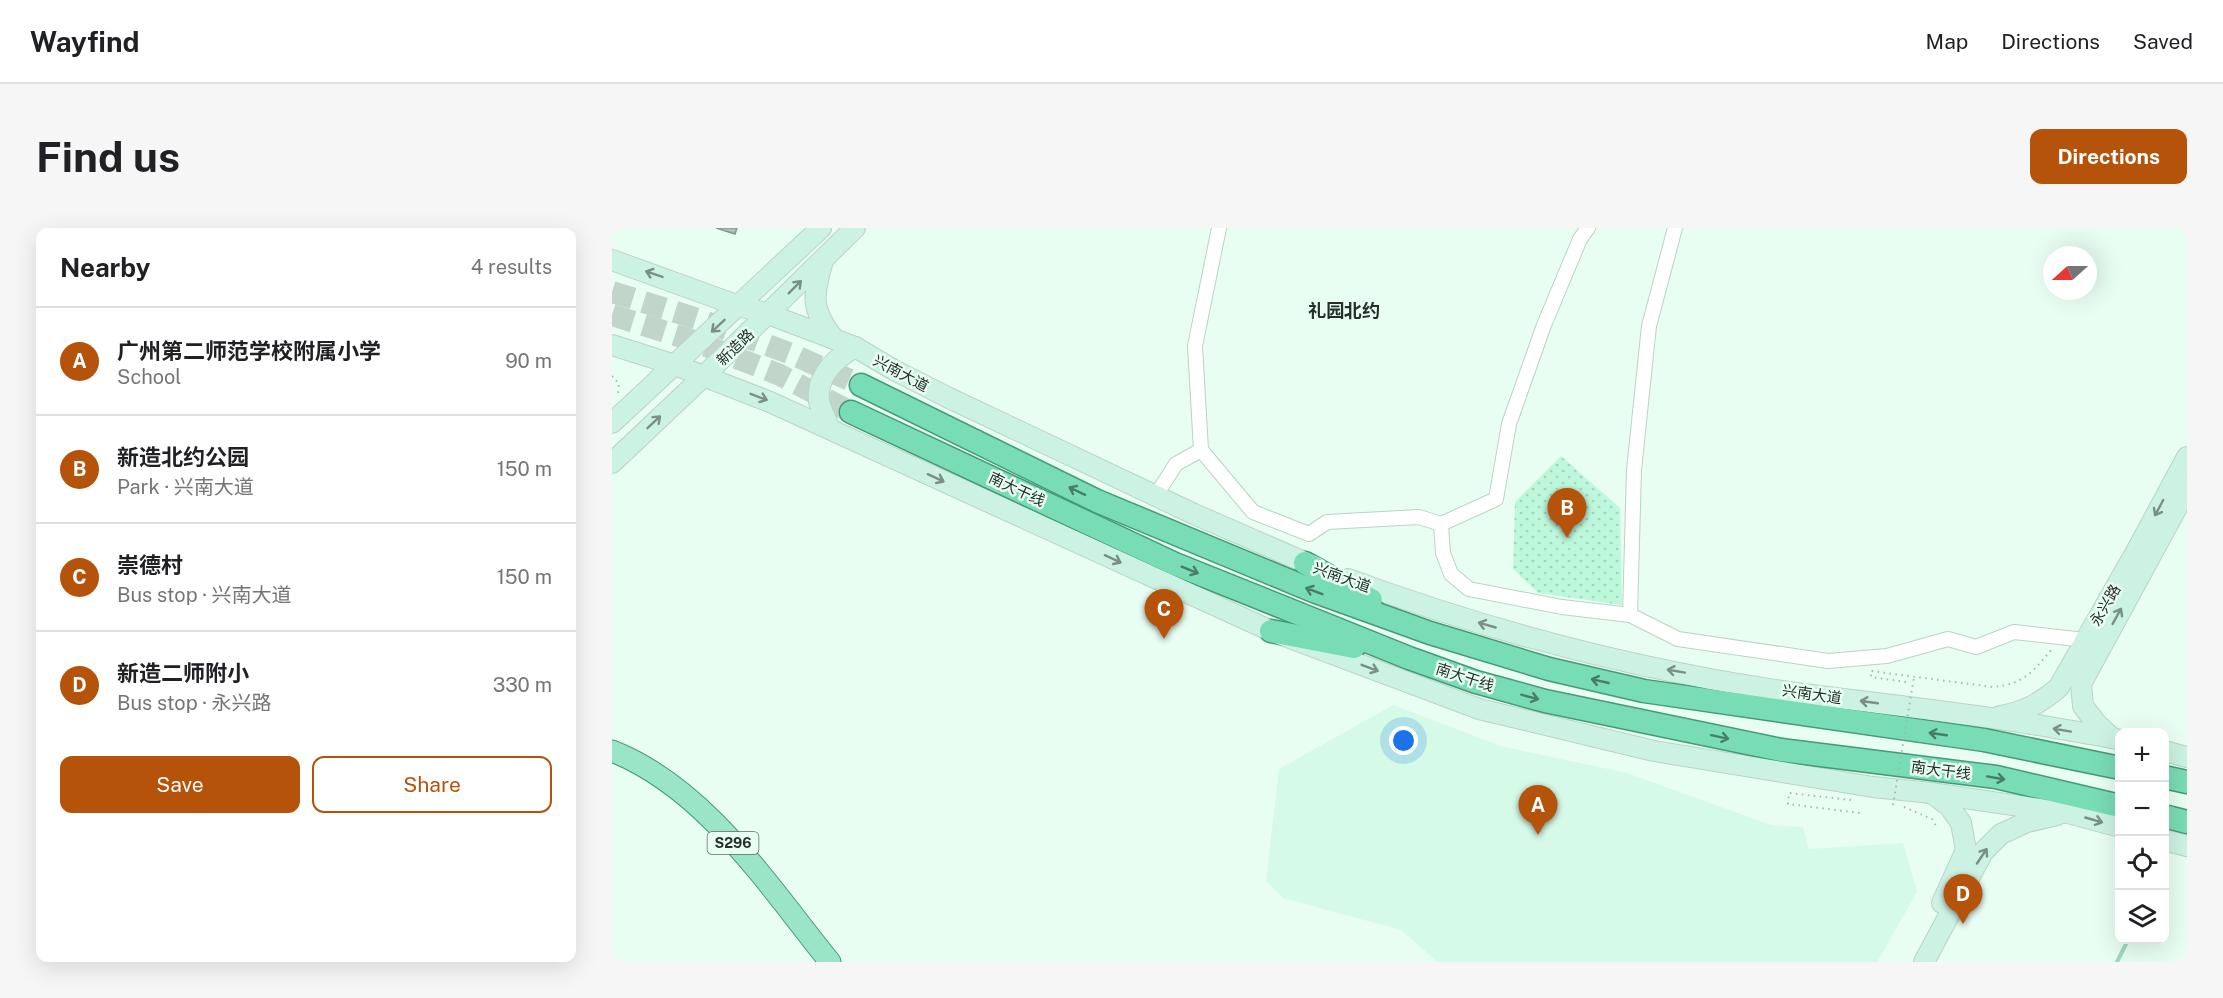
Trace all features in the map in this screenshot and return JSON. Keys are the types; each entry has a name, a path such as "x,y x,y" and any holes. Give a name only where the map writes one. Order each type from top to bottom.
{"highway":[{"name":"南大干线","path":"861,386 1097,501 1316,592 1430,633 1549,669 1644,691 1984,740 2115,767"},
{"name":"南大干线","path":"851,412 1175,564 1409,658 1476,682 1545,701 1781,750 1996,777 2115,805"},
{"path":"1305,563 1430,633"},
{"path":"1271,631 1409,658"},
{"path":"2169,778 2187,782"},
{"path":"2169,817 2187,822"}],"main road":[{"name":"新造路","path":"612,423 821,228"},
{"name":"新造路","path":"612,463 855,228"},
{"path":"824,258 815,290 818,310 824,326 834,339"},
{"name":"兴南大道","path":"612,260 855,347 947,397 1156,495 1305,563 1422,606 1518,634 1657,668 1768,688 1993,718 2115,739"},
{"path":"612,345 704,376 829,428 1271,631 1491,712 1654,751 1873,787 2068,813 2115,826"},
{"path":"829,428 819,398 822,381 838,357 855,347"},
{"name":"永兴路","path":"2115,738 2096,723 2083,706 2081,684 2093,643 2187,457"},
{"name":"永兴路","path":"1993,718 2019,713 2042,702 2059,687 2093,643 2187,489"},
{"name":"S296","path":"612,751 635,761 663,778 699,808 734,845 830,962"},
{"path":"2169,753 2187,757"},
{"path":"1911,962 1939,910 1966,850 1961,824 1949,806 1930,793"},
{"path":"1924,962 1983,852 2001,834 2027,822 2068,813"},
{"path":"2169,841 2187,846"}],"street":[{"path":"1219,228 1195,346 1200,450 1253,512 1309,534 1327,522 1419,518 1441,524 1496,499 1509,424 1544,325 1580,239 1588,228"},
{"path":"1630,615 1634,470 1649,326 1676,228"},
{"path":"1156,495 1176,464 1200,450"},
{"path":"1441,524 1443,553 1451,574 1469,589 1562,607 1630,615 1678,639 1828,661 1887,656 1948,639 1976,647 2014,632 2093,643"}],"path":[{"path":"612,376 619,384 617,398"},
{"path":"1906,682 1870,677 1871,672 1993,687 2006,686 2019,682 2029,675 2052,649"},
{"path":"1914,677 1893,806 1910,808 1921,813 1932,819 1938,829"},
{"path":"1858,801 1790,793 1788,804 1860,813"}],"shaded area":[{"path":"1561,456 1620,508 1622,605 1538,593 1513,569 1515,502"},
{"path":"1393,705 1501,746 1627,773 1771,825 1803,827 1809,849 1903,843 1917,892 1877,962 1438,962 1401,930 1283,898 1266,881 1279,769"}],"building":[{"path":"716,228 737,228 735,234"}],"waterway":[{"path":"2117,962 2126,944"}],"tunnel":[{"path":"612,292 701,320 794,355 861,385"},
{"path":"612,315 691,340 780,375 851,412"}],"place":[{"name":"新造北约公园","path":"1567,538"},
{"name":"崇德村","path":"1164,639"},
{"name":"广州第二师范学校附属小学","path":"1538,835"},
{"name":"新造二师附小","path":"1963,924"}],"district":[{"name":"礼园北约","path":"1344,310"}]}
